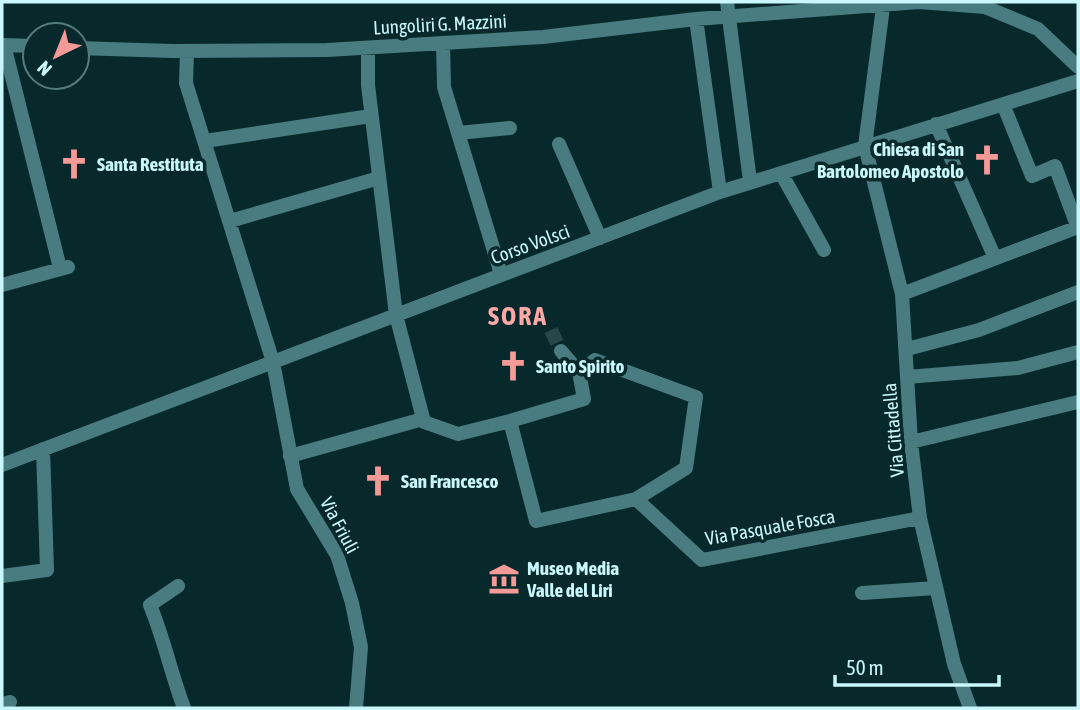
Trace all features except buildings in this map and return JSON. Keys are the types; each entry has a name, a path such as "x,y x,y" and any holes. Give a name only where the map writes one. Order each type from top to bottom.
{"street":[{"name":"Lungoliri G. Mazzini","path":"91,48 187,51 368,48 543,37 696,19 727,9 883,7 919,2 985,8 1038,29 1078,67"},
{"path":"865,146 883,7"},
{"path":"727,9 750,181"},
{"path":"696,19 720,192"},
{"path":"443,43 443,87 501,274"},
{"path":"2,285 64,268 3,45 21,46"},
{"path":"368,48 371,116 396,315 423,419 440,430 458,434 584,399 579,372 561,351"},
{"name":"Via Friuli","path":"187,51 186,83 273,362 297,489 337,555 352,603 361,647 356,708"},
{"name":"Corso Volsci","path":"2,465 750,181 1078,81"},
{"path":"902,294 1078,228 1055,166 1032,176 1003,104"},
{"path":"205,141 371,116"},
{"path":"936,124 995,258"},
{"path":"458,133 510,128"},
{"path":"559,144 600,238"},
{"name":"Via Cittadella","path":"865,146 902,294 911,442 920,518 954,664 970,708"},
{"path":"781,173 824,250"},
{"path":"230,221 379,178"},
{"path":"907,349 979,330 1078,292"},
{"path":"907,377 1018,368 1078,352"},
{"path":"510,421 536,521 636,499 686,468 696,397 595,360 579,372"},
{"path":"911,442 1078,402"},
{"path":"289,456 423,419"},
{"path":"2,576 47,570 43,449"},
{"name":"Via Pasquale Fosca","path":"636,499 702,561 920,518"},
{"path":"178,586 150,606 164,641 164,656 184,708"},
{"path":"862,593 936,588"}],"tunnel":[{"path":"551,330 561,351"}],"place":[{"name":"Chiesa di San Bartolomeo Apostolo","path":"987,160"},
{"name":"Santa Restituta","path":"74,164"},
{"name":"Santo Spirito","path":"513,366"},
{"name":"San Francesco","path":"378,481"},
{"name":"Museo Media Valle del Liri","path":"504,579"}],"district":[{"name":"SORA","path":"518,316"}]}
